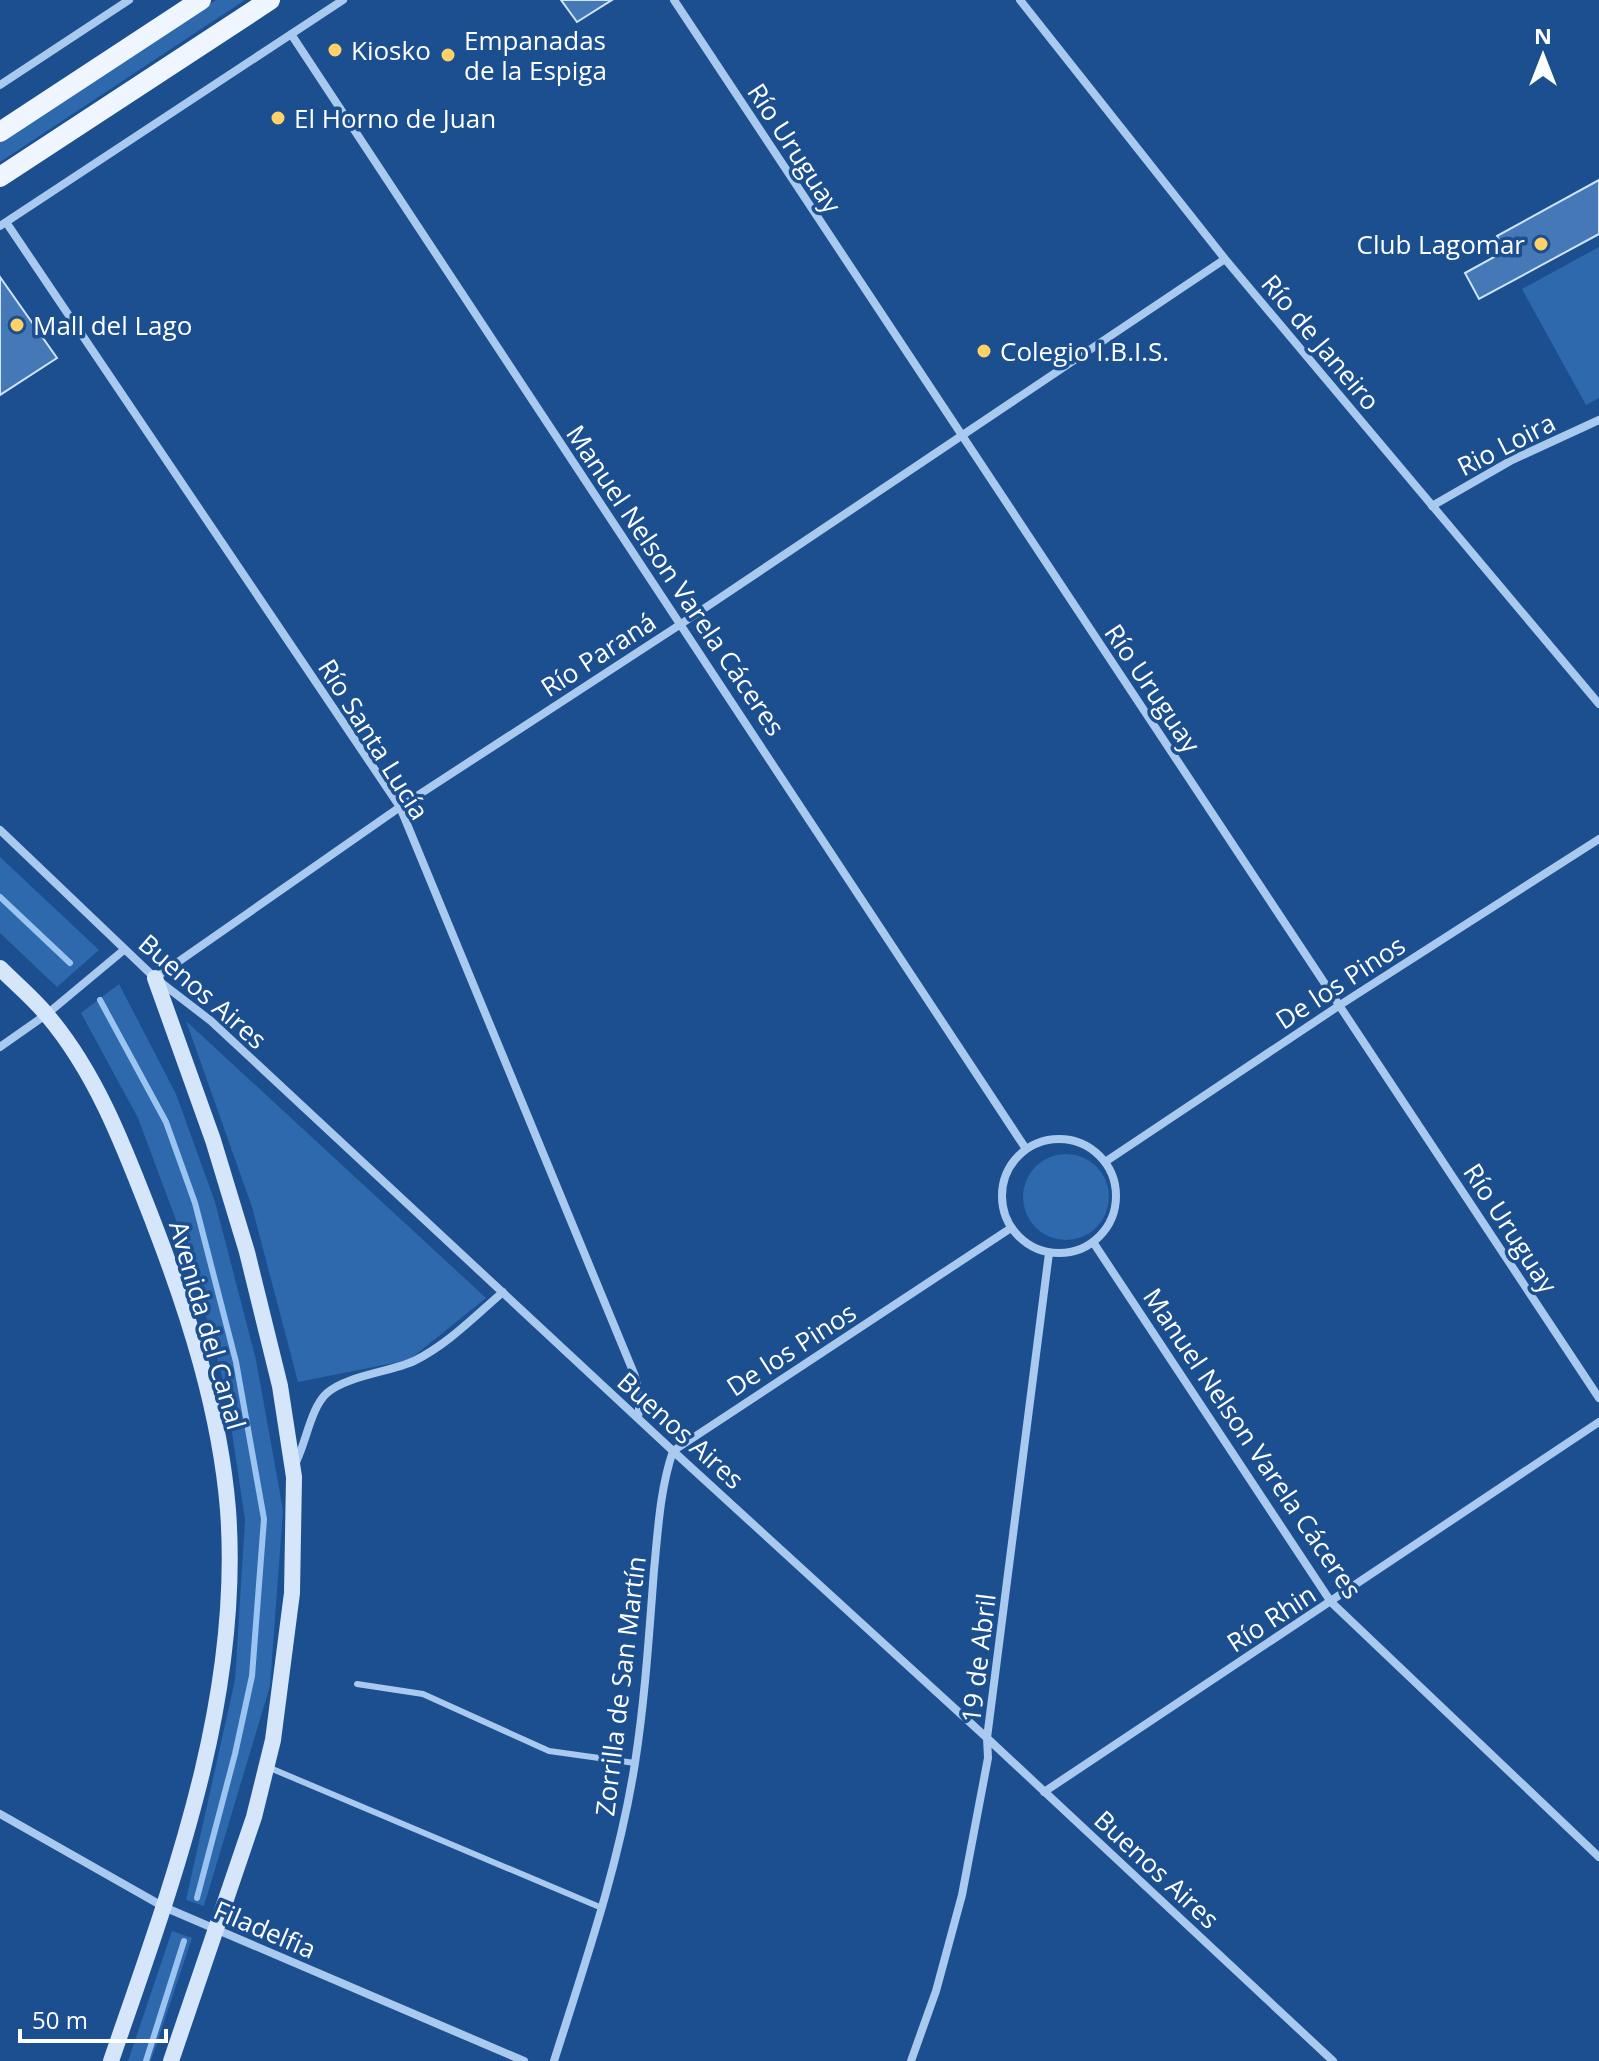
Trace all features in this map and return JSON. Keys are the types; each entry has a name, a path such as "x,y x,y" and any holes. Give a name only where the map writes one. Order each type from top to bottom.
{"main road":[{"path":"0,132 201,0"},
{"path":"0,177 270,0"}],"street":[{"path":"0,85 129,0"},
{"path":"3,224 343,0"},
{"name":"Río Uruguay","path":"674,0 1599,1398"},
{"name":"Río de Janeiro","path":"1020,0 1225,259 1599,704"},
{"name":"Manuel Nelson Varela Cáceres","path":"291,34 1026,1149"},
{"name":"Río Santa Lucía","path":"3,224 400,807 635,1376 640,1400 638,1418"},
{"name":"Río Paraná","path":"155,978 400,807 681,624 1225,259"},
{"name":"Rio Loira","path":"1432,506 1512,460 1599,420"},
{"name":"Buenos Aires","path":"0,830 155,978 211,1021 1333,2061"},
{"name":"De los Pinos","path":"1105,1162 1340,1005 1599,839"},
{"path":"0,1047 47,1014 125,949"},
{"name":"Avenida del Canal","path":"0,968 47,1014 111,1117 173,1274 215,1419 228,1511 227,1595 220,1684 202,1773 164,1907 111,2061"},
{"name":"Avenida del Canal","path":"155,978 213,1140 247,1252 280,1386 293,1468 292,1593 283,1680 266,1767 254,1817 171,2061"},
{"path":"1060,1139 1077,1142 1093,1150 1105,1162 1115,1187 1114,1213 1106,1229 1093,1242 1080,1250 1049,1253 1021,1240 1011,1228 1003,1212 1001,1194 1013,1161 1026,1149 1042,1141 1060,1139"},
{"name":"De los Pinos","path":"673,1451 1011,1228"},
{"name":"Manuel Nelson Varela Cáceres","path":"1093,1242 1331,1602 1599,1857"},
{"name":"19 de Abril","path":"911,2061 936,1991 962,1895 988,1758 987,1738 1049,1253"},
{"path":"293,1468 302,1452 316,1406 328,1392 419,1358 448,1339 503,1292"},
{"name":"Río Rhin","path":"1044,1792 1599,1422"},
{"name":"Zorrilla de San Martín","path":"554,2061 619,1850 635,1763 659,1519 666,1472 673,1451"},
{"name":"Filadelfia","path":"0,1814 164,1907 524,2061"}],"lane":[{"path":"357,1684 423,1694 549,1751 635,1763"},
{"path":"266,1767 308,1782 602,1908"}],"shaded area":[{"path":"216,0 245,0 0,162 0,142"},
{"path":"1599,247 1599,398 1586,405 1522,289"},
{"path":"0,857 99,950 57,987 0,933"},
{"path":"119,984 176,1094 215,1202 256,1360 283,1510 270,1686 204,1906 186,1900 235,1680 245,1520 226,1392 192,1263 138,1118 81,1013"},
{"path":"186,1021 486,1298 409,1360 298,1382 252,1207"},
{"path":"1066,1154 1090,1161 1102,1173 1109,1197 1102,1221 1090,1233 1066,1240 1042,1233 1030,1221 1023,1197 1030,1173 1042,1161"},
{"path":"172,1931 192,1938 151,2061 128,2061"}],"building":[{"path":"561,0 612,0 577,22"},
{"name":"Club Lagomar","path":"1599,180 1599,234 1479,299 1465,273 1505,251 1497,236"},
{"name":"Mall del Lago","path":"0,277 57,358 0,395"}],"waterway":[{"path":"0,897 70,963"},
{"path":"100,1000 166,1122 195,1203 236,1362 264,1519 252,1676 197,1898"},
{"path":"146,2061 184,1941"}],"place":[{"name":"Kiosko","path":"335,50"},
{"name":"Empanadas de la Espiga","path":"448,55"},
{"name":"El Horno de Juan","path":"278,118"},
{"name":"Club Lagomar","path":"1541,244"},
{"name":"Mall del Lago","path":"17,325"},
{"name":"Colegio I.B.I.S.","path":"984,351"}]}
